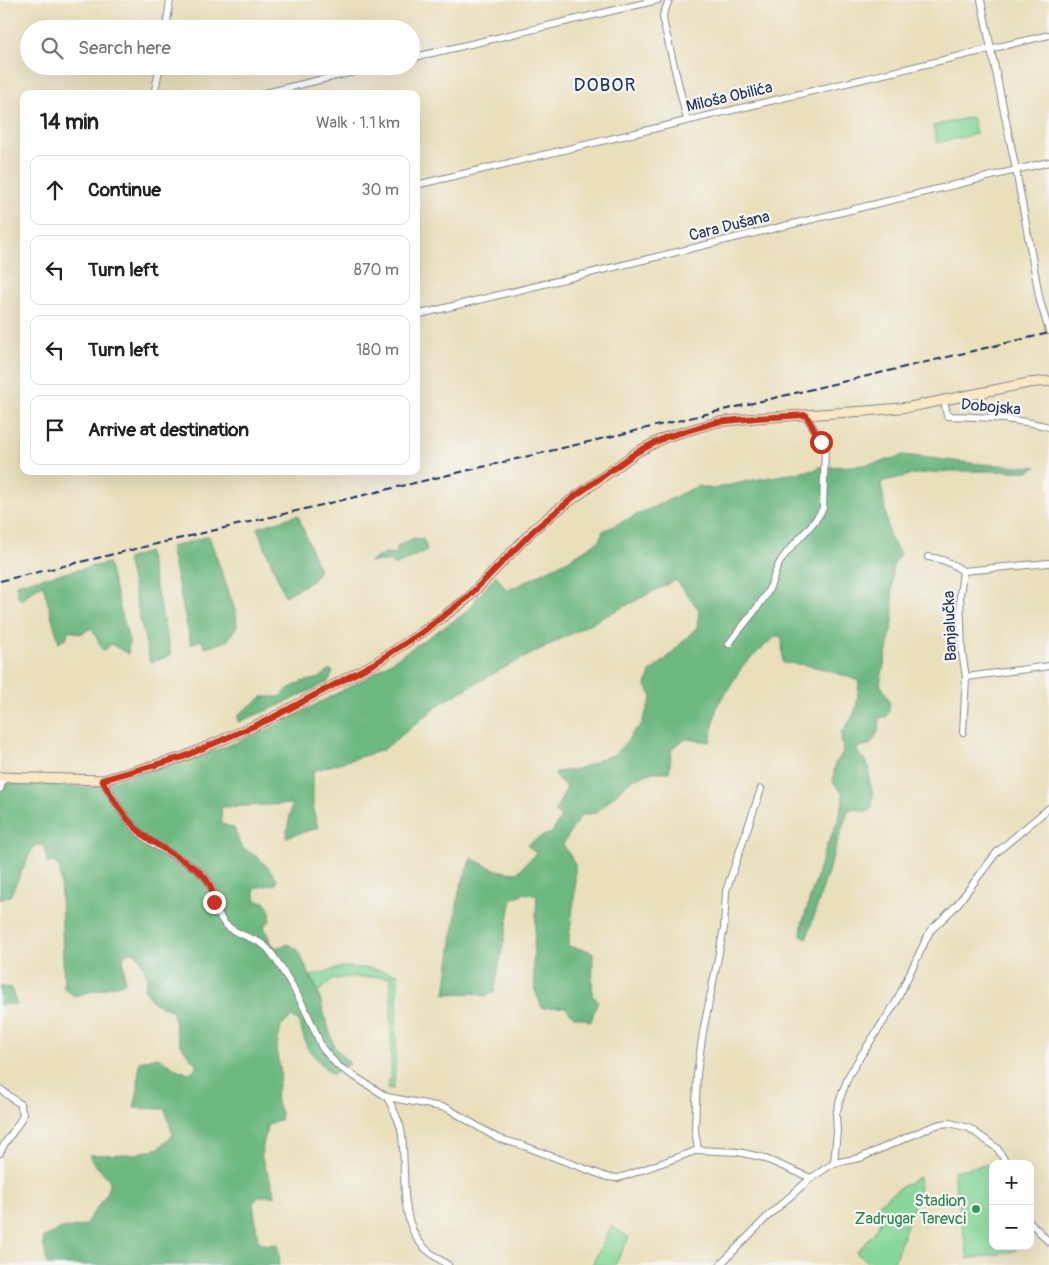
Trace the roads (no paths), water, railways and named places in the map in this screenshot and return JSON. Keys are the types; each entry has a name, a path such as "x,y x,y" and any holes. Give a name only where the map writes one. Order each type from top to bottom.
{"main road":[{"path":"2,777 102,780 183,757 261,723 375,663 421,633 467,598 534,530 575,496 637,452 666,437 717,422 901,408 1028,383 1049,381"}],"street":[{"path":"167,20 170,0"},
{"path":"420,56 658,0"},
{"path":"669,0 664,15 664,24 687,120"},
{"path":"981,0 1016,170 1040,301 1049,332"},
{"name":"Miloša Obilića","path":"420,184 1049,35"},
{"path":"155,90 158,75"},
{"path":"279,90 341,75"},
{"name":"Cara Dušana","path":"420,315 1049,162"},
{"name":"Dobojska","path":"944,400 947,416 971,416 1018,421 1049,427"},
{"path":"729,644 768,590 780,561 823,508 825,449 806,415"},
{"path":"928,558 939,558 963,571"},
{"name":"Banjalučka","path":"964,732 966,677 962,652 960,596 963,571 1049,563"},
{"name":"Banjalučka","path":"966,677 1049,666"},
{"path":"0,789 2,777"},
{"path":"102,780 118,808 139,832 206,878 211,886 217,911 224,923 236,933 259,942 266,947 290,982 322,1048 329,1057 338,1066 387,1097 447,1108 497,1138 607,1177 618,1178 698,1150 738,1152 774,1162 811,1178"},
{"path":"698,1150 696,1130 697,1074 705,1022 724,928 726,891 761,789"},
{"path":"834,1163 837,1131 836,1114 849,1076 896,1004 930,931 962,900 997,852 1049,808"},
{"path":"0,1089 20,1104 23,1114 16,1131 2,1147 0,1153"},
{"path":"387,1097 397,1116 401,1130 404,1187 411,1225 416,1237 423,1246 431,1254 448,1265"},
{"path":"720,1265 768,1216 811,1178 834,1163 860,1158 926,1129 950,1123 969,1128 998,1148 1005,1160"},
{"path":"797,1173 798,1189"},
{"path":"1034,1226 1049,1242"}],"railway":[{"path":"0,581 1049,333"}],"place":[{"name":"Stadion Zadrugar Tarevci","path":"976,1209"}],"district":[{"name":"DOBOR","path":"605,84"}]}
